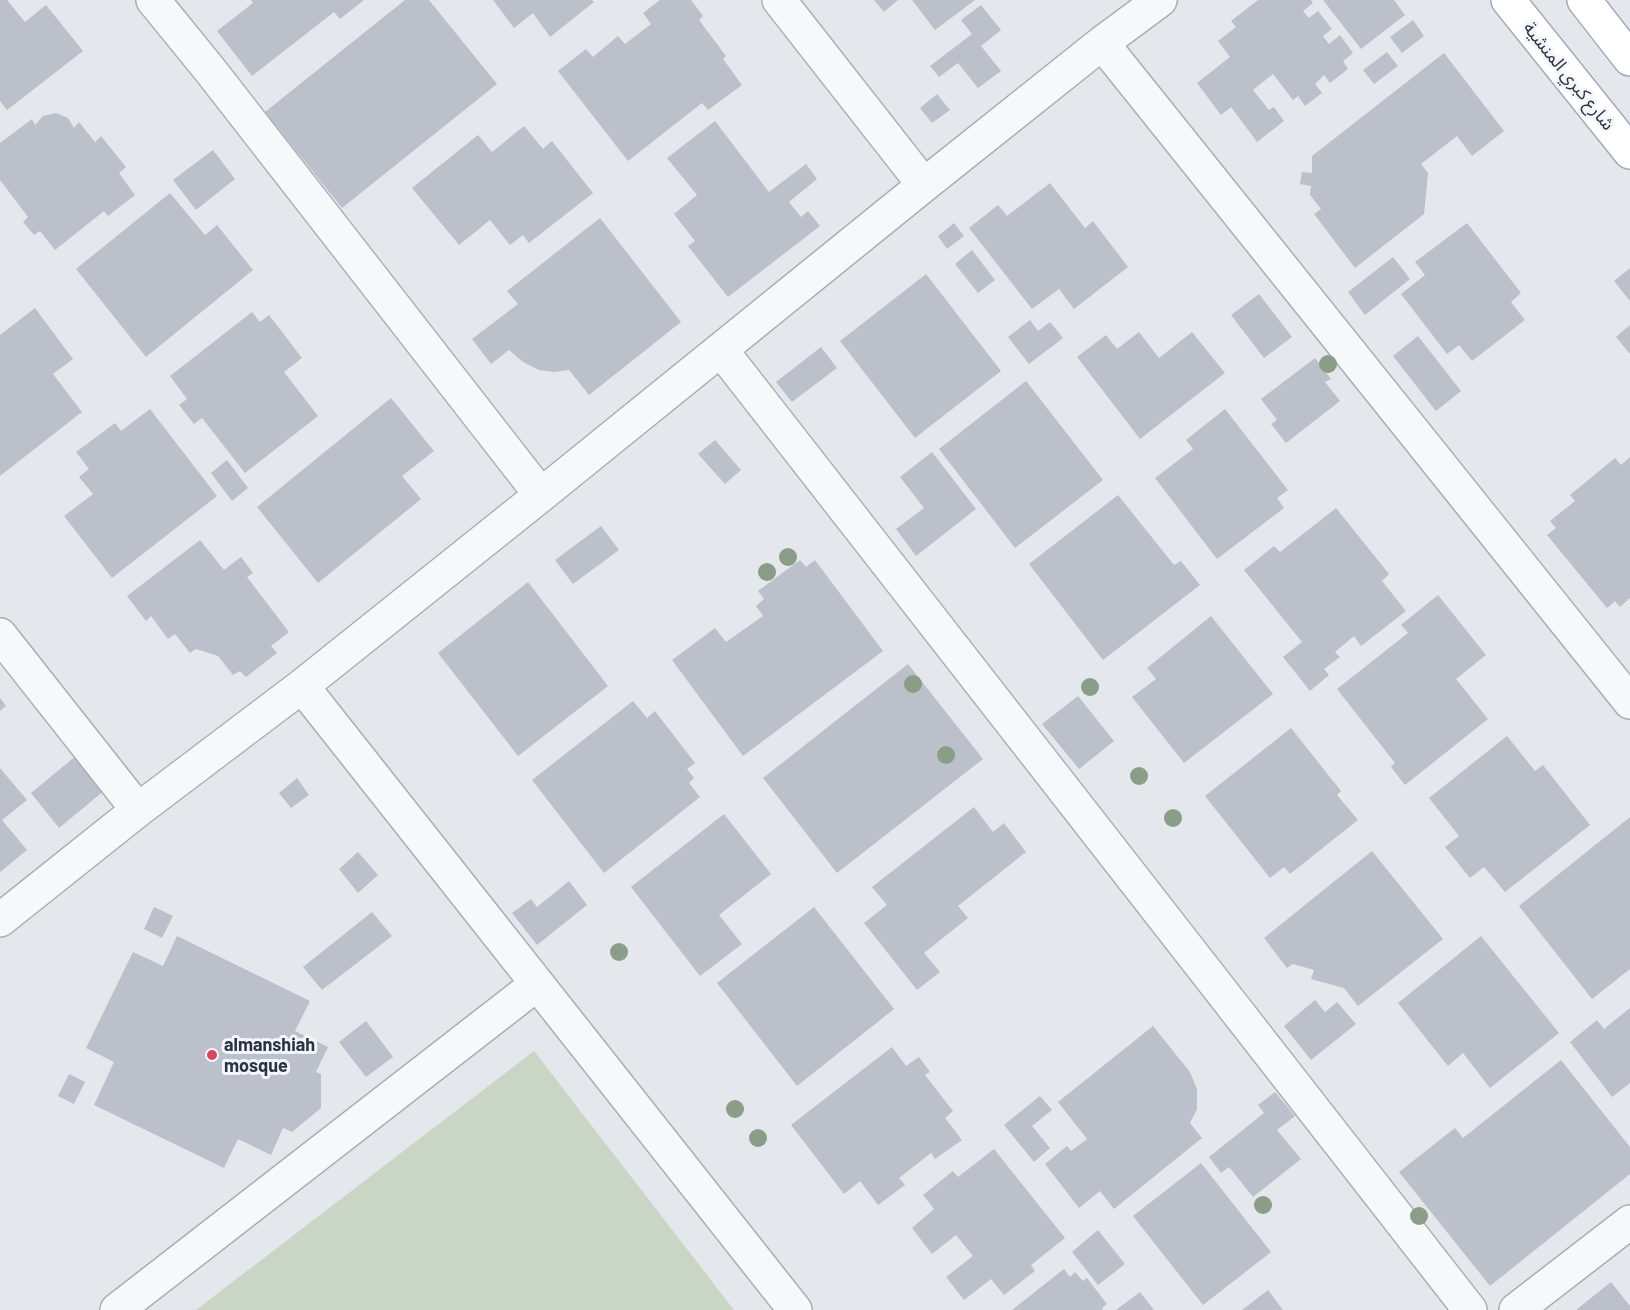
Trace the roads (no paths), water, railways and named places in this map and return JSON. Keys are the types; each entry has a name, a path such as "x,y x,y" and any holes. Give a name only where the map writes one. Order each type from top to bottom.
{"main road":[{"name":"شارع كبري المنشية","path":"1508,0 1630,152"},
{"path":"1584,0 1630,59"}],"street":[{"path":"153,0 541,495"},
{"path":"779,0 924,185"},
{"path":"0,921 138,810 302,686 924,185 1102,43 1160,0"},
{"path":"1102,43 1630,702"},
{"path":"721,350 1470,1310"},
{"path":"0,634 138,810"},
{"path":"302,686 795,1310"},
{"path":"117,1310 537,984"},
{"path":"1516,1310 1630,1222"}],"place":[{"name":"almanshiah mosque","path":"212,1055"}]}
